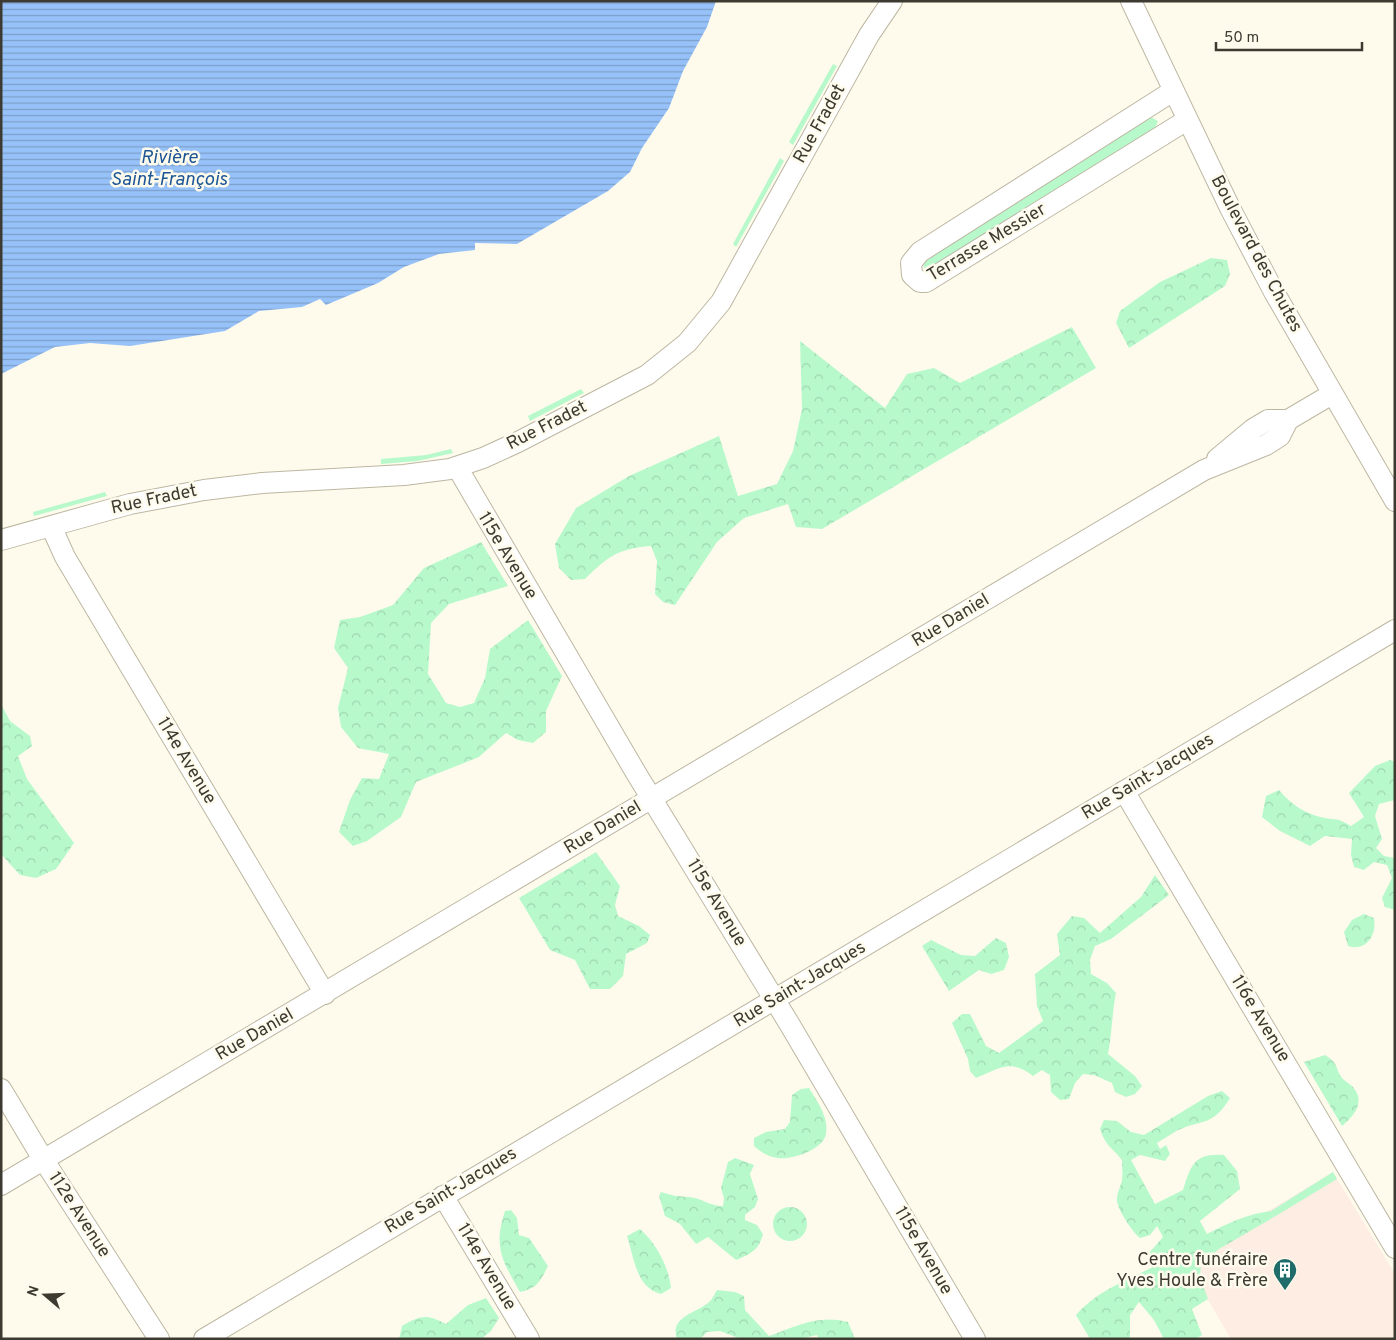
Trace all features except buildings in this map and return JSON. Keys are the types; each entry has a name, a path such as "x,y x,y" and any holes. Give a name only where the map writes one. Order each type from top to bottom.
{"street":[{"name":"Rue Fradet","path":"1,540 130,504 204,490 262,483 422,474 457,467 518,442 624,387 667,360 687,343 705,323 734,280 869,35 892,1"},
{"name":"Boulevard des Chutes","path":"1131,1 1187,120 1274,292 1395,500"},
{"name":"Terrasse Messier","path":"1173,91 920,252 911,262 912,275 920,282 926,282 1187,120"},
{"name":"Rue Daniel","path":"1,1185 1204,470 1253,429 1268,420 1288,420 1332,394"},
{"name":"115e Avenue","path":"457,467 975,1339"},
{"name":"114e Avenue","path":"51,526 65,557 325,994"},
{"name":"Rue Saint-Jacques","path":"204,1339 1395,630"},
{"name":"116e Avenue","path":"1124,791 1395,1248"},
{"name":"112e Avenue","path":"1,1089 43,1160 159,1339"},
{"name":"114e Avenue","path":"443,1196 529,1339"}],"shaded area":[{"path":"1333,1172 1395,1274 1395,1339 1231,1339 1185,1261"}],"green space":[{"path":"833,64 837,66 793,145 789,142"},
{"path":"1151,117 1158,121 1155,128 934,268 924,268 923,260"},
{"path":"780,158 784,161 736,247 733,244"},
{"path":"1211,258 1227,260 1230,274 1225,286 1129,348 1116,323 1120,311 1160,282"},
{"path":"1072,327 1096,368 822,529 796,527 788,504 744,518 717,542 675,605 663,602 655,594 657,561 651,546 630,549 614,555 585,579 571,580 559,568 555,544 576,508 629,476 719,436 738,496 777,484 793,451 802,409 800,341 885,408 907,374 934,368 960,383"},
{"path":"581,389 584,393 530,421 528,416"},
{"path":"451,449 453,453 418,461 381,464 381,459 426,455"},
{"path":"105,492 107,496 34,516 33,512"},
{"path":"481,542 508,586 449,604 431,623 428,674 446,703 460,707 474,703 485,678 490,649 528,620 562,676 546,711 546,732 533,743 518,740 506,733 479,757 416,782 401,817 367,841 353,846 339,832 350,800 362,778 379,779 389,754 358,748 341,727 338,708 348,668 334,648 340,620 360,617 393,605 424,568"},
{"path":"1,704 10,721 30,736 32,746 18,756 27,779 74,843 56,869 36,878 20,875 1,854"},
{"path":"1390,760 1395,762 1395,800 1379,804 1375,816 1382,839 1376,848 1384,856 1395,858 1395,910 1385,907 1382,898 1392,878 1387,865 1374,862 1364,870 1354,867 1351,855 1352,839 1325,836 1310,846 1280,831 1262,817 1266,796 1279,790 1288,800 1305,812 1318,817 1340,820 1351,826 1364,817 1349,793 1375,766"},
{"path":"596,852 620,886 615,905 618,916 639,926 650,935 647,943 626,954 623,976 610,989 590,989 575,960 550,950 519,898"},
{"path":"1155,875 1169,895 1111,939 1095,946 1090,960 1091,974 1107,983 1116,993 1108,1054 1135,1076 1142,1086 1135,1094 1126,1097 1115,1092 1112,1083 1094,1075 1083,1074 1075,1083 1069,1099 1060,1100 1051,1092 1050,1075 1042,1070 1033,1076 1017,1067 1011,1066 976,1078 970,1071 968,1059 952,1023 962,1014 970,1014 986,1046 999,1053 1043,1021 1037,1006 1035,974 1060,955 1057,934 1072,916 1084,918 1100,933 1141,897"},
{"path":"1364,914 1374,918 1375,924 1372,935 1365,944 1355,947 1348,946 1344,932 1352,920"},
{"path":"996,938 1006,943 1009,957 1004,970 991,974 979,970 949,991 922,946 931,940 961,955 975,956"},
{"path":"1325,1055 1335,1064 1340,1076 1357,1093 1357,1108 1351,1118 1342,1126 1304,1062"},
{"path":"809,1088 826,1121 824,1140 806,1153 784,1158 768,1155 754,1146 754,1138 766,1132 785,1129 790,1122 792,1095 801,1089"},
{"path":"1222,1091 1230,1098 1213,1118 1178,1130 1157,1143 1160,1149 1166,1145 1170,1154 1165,1161 1140,1155 1131,1160 1155,1204 1183,1190 1195,1162 1206,1156 1224,1155 1237,1171 1240,1189 1200,1221 1207,1234 1254,1214 1271,1211 1274,1217 1219,1249 1201,1265 1200,1277 1208,1299 1192,1309 1202,1335 1195,1339 1164,1339 1154,1320 1139,1302 1130,1315 1130,1339 1090,1339 1076,1315 1102,1293 1153,1267 1149,1253 1163,1237 1157,1226 1150,1235 1140,1238 1129,1226 1122,1214 1117,1199 1122,1180 1122,1160 1102,1135 1100,1129 1104,1120 1117,1121 1131,1132 1144,1135 1208,1096"},
{"path":"735,1158 754,1165 750,1174 758,1199 755,1207 745,1215 745,1220 757,1225 763,1234 754,1251 736,1260 708,1237 696,1244 680,1224 665,1216 659,1196 661,1192 723,1206 724,1198 721,1188 728,1162"},
{"path":"1333,1172 1337,1179 1274,1217 1271,1211"},
{"path":"790,1207 802,1212 807,1224 802,1236 790,1241 778,1236 773,1224 778,1212"},
{"path":"511,1210 517,1218 519,1235 529,1238 548,1266 538,1283 531,1289 520,1292 504,1262 500,1244 501,1224 505,1211"},
{"path":"640,1229 656,1248 668,1272 671,1288 661,1294 653,1291 646,1285 641,1279 634,1262 627,1236"},
{"path":"717,1290 735,1292 744,1296 745,1310 769,1336 808,1322 827,1319 848,1322 855,1339 819,1339 817,1335 800,1339 741,1339 720,1331 707,1332 700,1339 677,1339 677,1325 680,1321 685,1316 708,1303"},
{"path":"486,1298 499,1318 491,1331 481,1339 399,1339 402,1326 414,1320 429,1317 446,1324 468,1305"}],"water":[{"name":"Rivière Saint-François","path":"1,1 716,1 707,27 683,71 669,108 642,148 630,172 608,191 517,244 475,243 475,250 439,254 404,267 378,283 326,305 320,299 302,307 259,311 225,331 130,346 90,343 55,347 1,374"}],"place":[{"name":"Centre funéraire Yves Houle & Frère","path":"1285,1291"}]}
